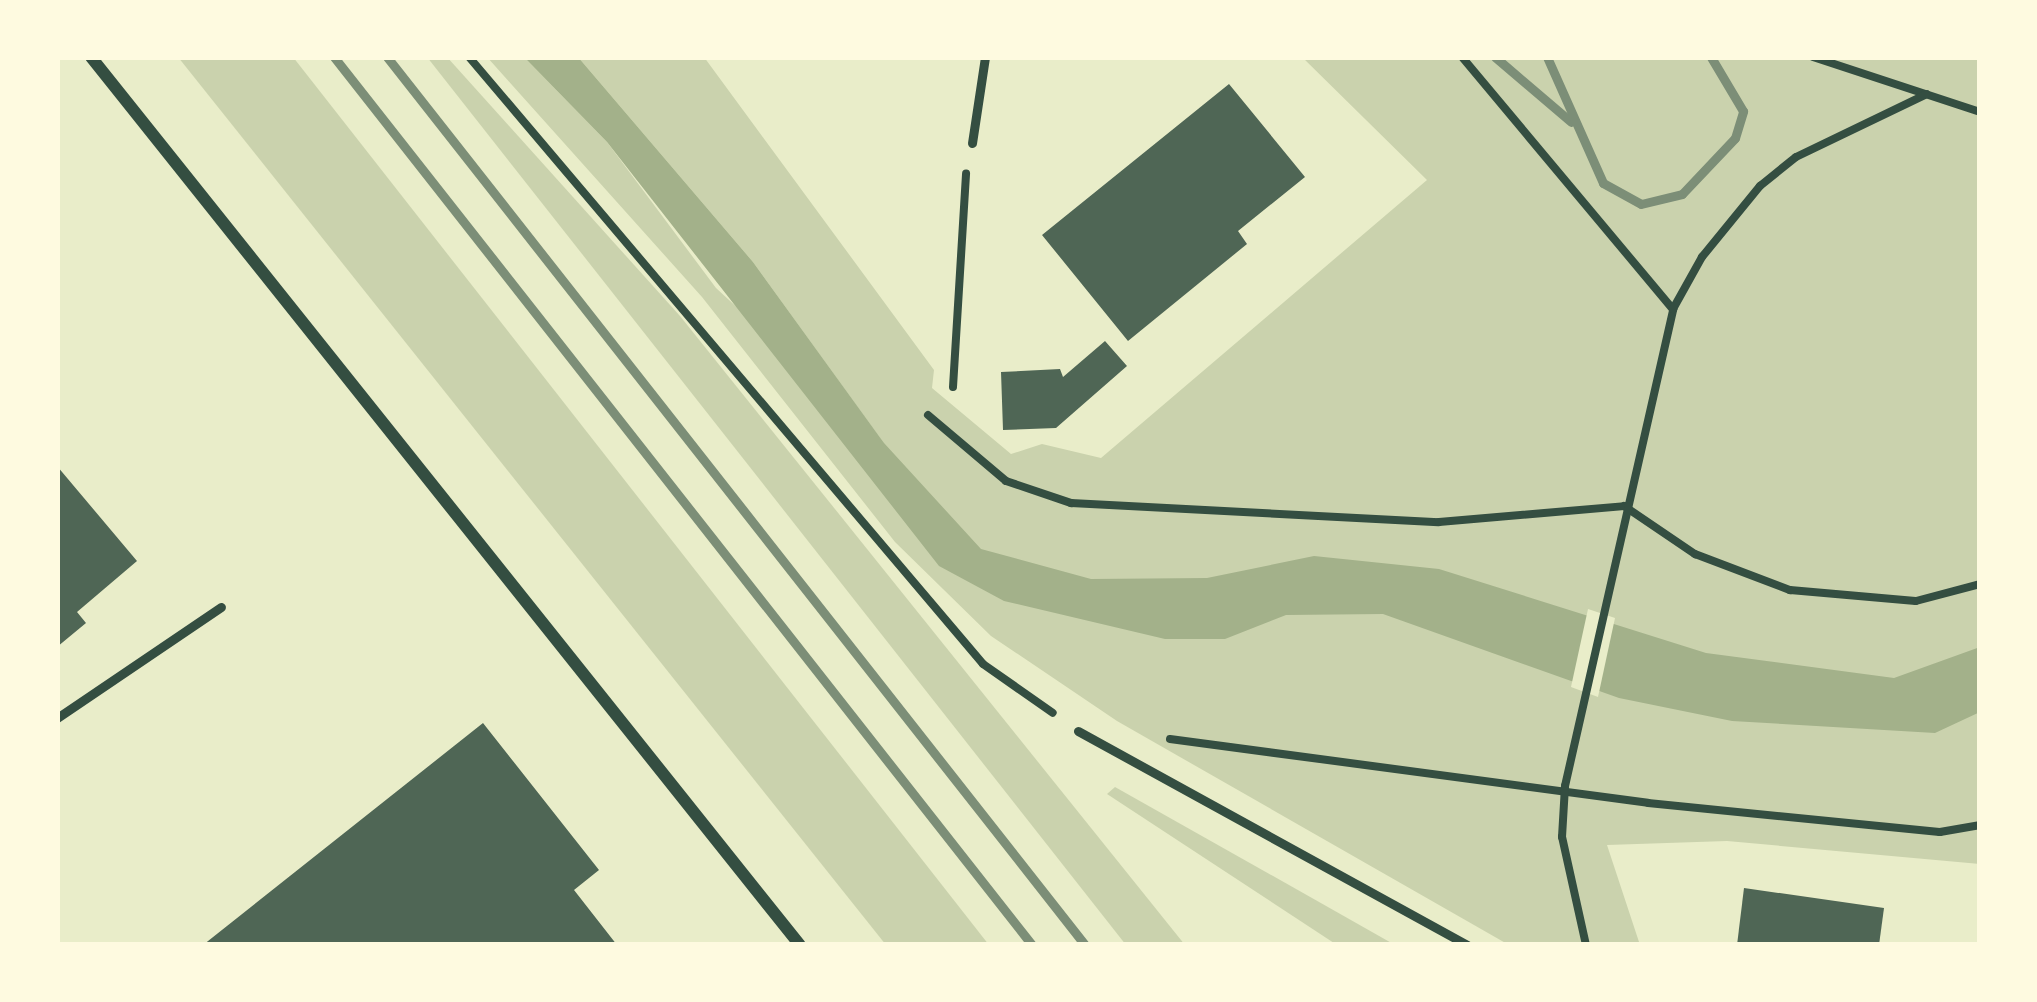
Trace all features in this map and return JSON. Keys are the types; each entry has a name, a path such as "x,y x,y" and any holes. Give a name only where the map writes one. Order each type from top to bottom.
{"street":[{"path":"91,57 800,945"}],"lane":[{"path":"972,143 986,57"},
{"path":"57,718 221,607"},
{"path":"1078,731 1467,945"}],"path":[{"path":"470,57 983,664 1078,731"},
{"path":"1462,57 1673,309"},
{"path":"1813,57 1980,112"},
{"path":"1586,945 1562,837 1564,786 1624,506 1673,309 1702,257 1760,186 1796,157 1927,94"},
{"path":"953,387 961,205 972,143"},
{"path":"928,415 1006,482 1037,496 1112,509 1282,508 1439,521 1624,506 1695,554 1790,590 1916,602 1980,584"},
{"path":"1159,738 1940,832 1980,825"}],"shaded area":[{"path":"178,57 293,57 989,945 886,945"},
{"path":"427,57 447,57 680,316 1185,945 1126,945"},
{"path":"487,57 524,57 607,142 716,288 883,442 753,262 578,57 704,57 934,370 932,388 1011,454 1042,444 1101,458 1427,180 1302,57 1980,57 1980,864 1727,841 1607,845 1640,945 1509,945 1117,721 991,636 895,542 702,297"},
{"path":"524,57 578,57 753,262 884,443 981,549 1091,579 1207,578 1314,556 1439,569 1706,653 1894,678 1980,647 1980,712 1935,733 1732,721 1619,698 1383,614 1286,615 1225,639 1165,639 1004,601 939,566 607,142"},
{"path":"1115,787 1395,945 1337,945 1107,794"}],"pier":[{"path":"1588,609 1615,618 1598,697 1571,687"}],"building":[{"path":"1229,84 1305,177 1238,231 1247,244 1128,341 1042,235"},
{"path":"1105,341 1127,366 1056,428 1003,430 1001,372 1060,369 1063,377"},
{"path":"57,466 137,561 77,612 86,623 57,647"},
{"path":"483,723 599,870 574,890 617,945 203,945"},
{"path":"1744,888 1884,908 1879,945 1737,945"}],"railway":[{"path":"334,57 1032,945"},
{"path":"387,57 1085,945"},
{"path":"1495,57 1571,122"},
{"path":"1547,57 1603,183 1641,204 1682,194 1735,138 1743,111 1711,57"}]}
